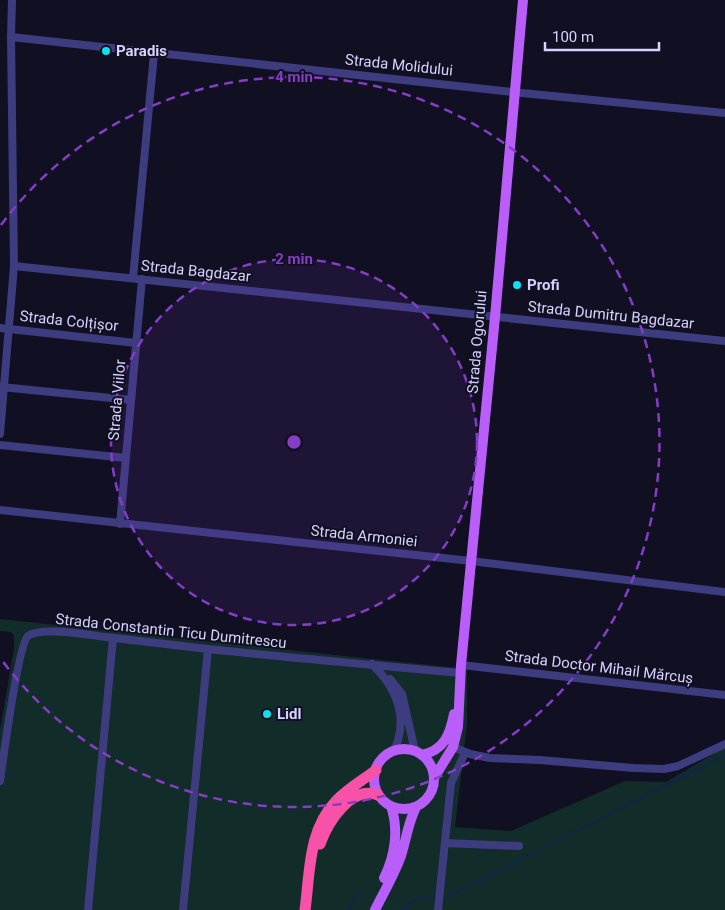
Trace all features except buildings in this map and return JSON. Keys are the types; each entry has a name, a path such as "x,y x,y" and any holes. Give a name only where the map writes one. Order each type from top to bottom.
{"highway":[{"path":"306,906 312,851 322,820 335,801 376,770"},
{"path":"306,906 319,847 329,824 344,806 358,796 367,792 378,794"}],"main road":[{"name":"Strada Ogorului","path":"419,753 438,749 449,732 464,667 471,561 523,0"},
{"name":"Strada Ogorului","path":"434,778 453,746 458,726 459,686"},
{"path":"405,749 419,753 432,768 434,778 432,792 428,798 416,807 403,810 391,806 378,794 374,783 376,770 381,761 394,751 405,749"},
{"path":"370,910 388,871 394,847 395,821 391,806"},
{"path":"375,910 394,874 416,807"}],"street":[{"path":"0,434 4,328 14,266 12,0"},
{"name":"Strada Molidului","path":"11,37 154,54 256,63 725,113"},
{"name":"Strada Viilor","path":"120,524 136,343 137,279 154,54"},
{"name":"Strada Bagdazar","path":"14,266 495,317"},
{"name":"Strada Dumitru Bagdazar","path":"495,317 725,341"},
{"name":"Strada Colțișor","path":"4,328 136,343"},
{"path":"2,387 131,400"},
{"path":"0,445 126,458"},
{"name":"Strada Armoniei","path":"0,510 471,561 725,592"},
{"name":"Strada Constantin Ticu Dumitrescu","path":"0,780 18,664 26,639 33,633 48,632 372,664 464,667"},
{"path":"88,910 113,638"},
{"path":"182,910 208,649"},
{"path":"372,664 384,676 396,696 400,709 399,737 394,751"},
{"name":"Strada Doctor Mihail Mărcuș","path":"464,667 725,695"},
{"path":"384,676 392,680 402,694 419,753"},
{"path":"453,746 465,753 490,758 664,769 678,766 725,744"},
{"path":"438,910 451,783 465,753"},
{"path":"445,843 519,846"}],"green space":[{"path":"0,619 467,669 467,724 455,827 511,831 625,781 666,782 725,747 725,910 0,910 0,730 14,649 14,636 11,632 0,631"}],"waterway":[{"path":"449,896 725,755"},
{"path":"349,910 356,895 361,896"},
{"path":"400,910 419,897 435,897"}],"place":[{"name":"Paradis","path":"106,51"},
{"name":"Profi","path":"517,285"},
{"name":"Lidl","path":"267,714"}]}
